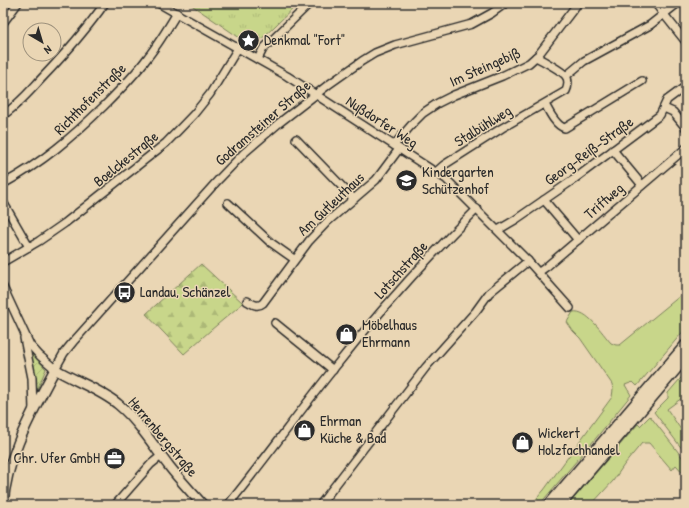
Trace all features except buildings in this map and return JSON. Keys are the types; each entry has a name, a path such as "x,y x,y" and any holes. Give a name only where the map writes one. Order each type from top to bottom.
{"highway":[{"path":"549,505 686,345"},
{"path":"560,505 686,357"}],"main road":[{"path":"3,505 8,473 33,411 55,369"},
{"name":"Herrenbergstraße","path":"55,369 98,391 118,404 140,427 181,480 203,505"}],"street":[{"path":"3,23 18,3"},
{"path":"3,115 17,104 56,63 105,3"},
{"name":"Nußdorfer Weg","path":"158,3 287,76 436,172 453,185 498,230 570,308"},
{"path":"258,59 263,49 310,3"},
{"name":"Godramsteiner Straße","path":"55,369 65,352 103,307 230,166 273,128 315,95 375,53 410,40 472,24 506,3"},
{"name":"Im Steingebiß","path":"396,147 414,122 432,106 454,95 523,66 536,57 578,3"},
{"path":"655,3 686,42"},
{"path":"536,57 545,61 566,76 584,61 638,32 678,3"},
{"name":"Richthofenstraße","path":"3,184 49,155 89,120 135,74 177,13"},
{"name":"Boelckestraße","path":"3,262 51,234 174,136 210,94 238,48"},
{"name":"Stalbühlweg","path":"436,172 502,128 566,91 568,84 566,76"},
{"path":"545,104 558,125 565,128 642,81"},
{"name":"Georg-Reiß-Straße","path":"498,230 544,200 660,115 667,100 686,86"},
{"path":"664,108 673,112 686,128"},
{"path":"296,139 354,199"},
{"name":"Am Gutleuthaus","path":"247,301 254,305 260,305 266,299 294,259 314,234 376,180 396,147"},
{"name":"Triftweg","path":"538,272 546,268 686,148"},
{"path":"613,150 642,185"},
{"path":"544,200 578,240"},
{"path":"3,202 29,247"},
{"path":"228,203 270,242 294,259"},
{"name":"Lotschstraße","path":"228,505 332,370 373,320 446,239 477,209"},
{"path":"320,505 426,367 476,311 489,293 528,261"},
{"path":"3,287 24,334 36,352 55,369"},
{"path":"275,323 332,370"},
{"path":"24,334 32,378 33,411"},
{"path":"115,505 151,464 162,456"}],"green space":[{"path":"183,3 299,3 253,47 190,4"},
{"path":"201,264 243,303 184,354 146,314"},
{"path":"686,291 686,328 637,386 633,382 625,385 631,395 539,505 531,505 544,490 612,397 612,384 567,322 573,312 584,314 611,343 620,345"},
{"path":"28,349 46,369 36,392"},
{"path":"686,372 686,395 667,409 686,437 686,454 654,412 668,398 668,393"},
{"path":"650,416 686,462 686,476 676,465 672,470 649,443 642,443 613,481 591,505 568,505 638,424 640,426"}],"place":[{"name":"Denkmal \"Fort\"","path":"249,40"},
{"name":"Kindergarten Schützenhof","path":"407,181"},
{"name":"Landau, Schänzel","path":"125,292"},
{"name":"Möbelhaus Ehrmann","path":"347,334"},
{"name":"Ehrman Küche & Bad","path":"305,430"},
{"name":"Wickert Holzfachhandel","path":"522,442"},
{"name":"Chr. Ufer GmbH","path":"115,458"}]}
